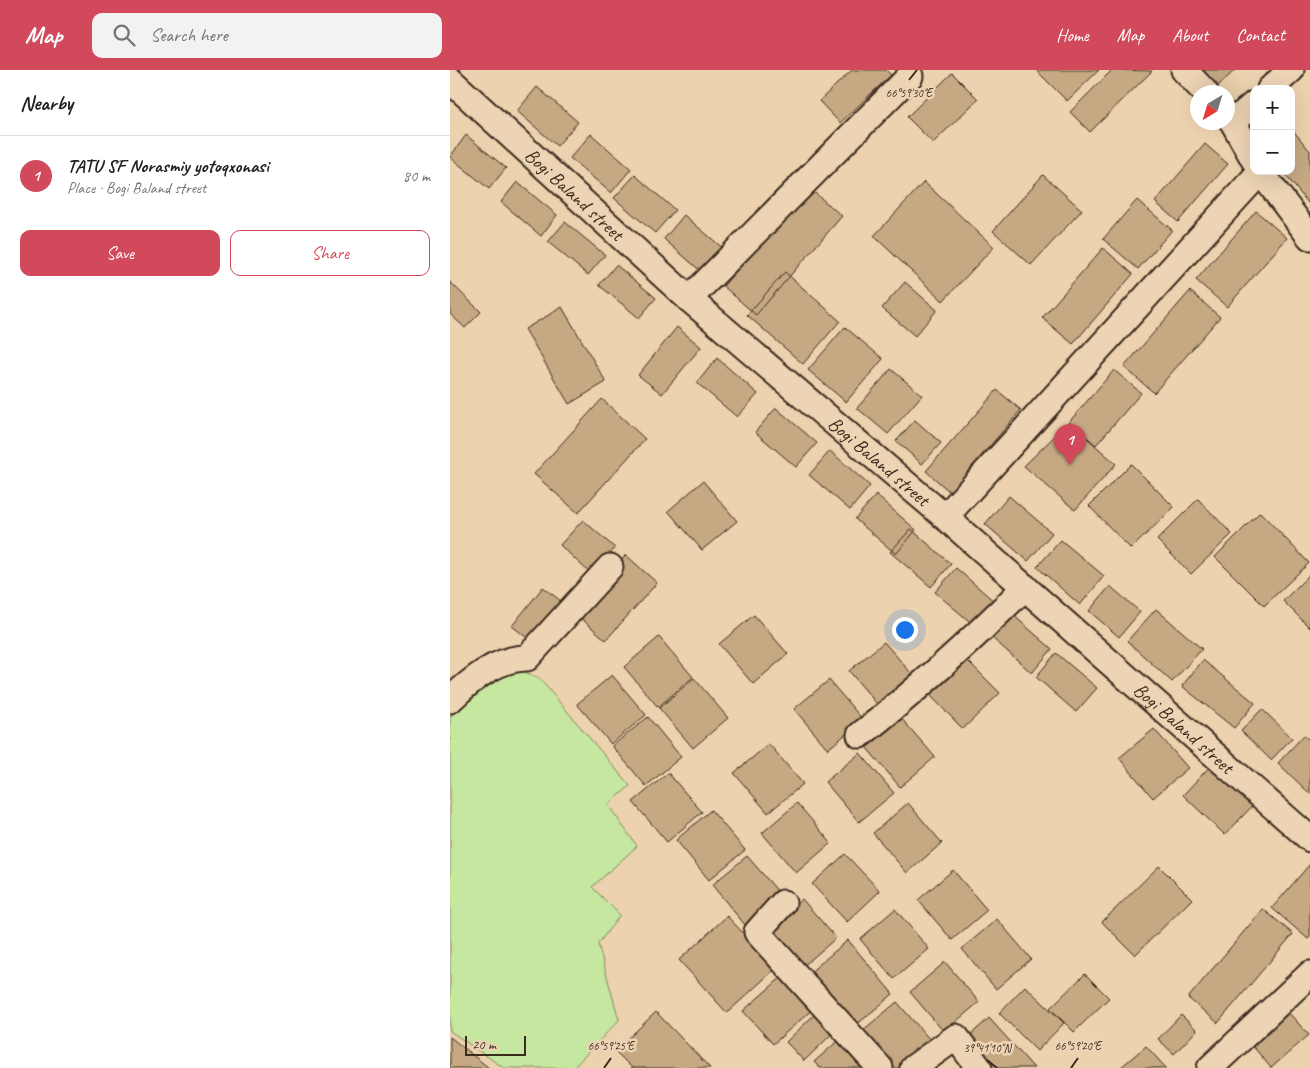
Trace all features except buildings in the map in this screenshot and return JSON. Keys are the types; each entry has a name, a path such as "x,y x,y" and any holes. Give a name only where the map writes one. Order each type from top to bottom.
{"street":[{"path":"1184,70 1198,85"},
{"path":"1274,85 1291,70"},
{"path":"690,299 910,76"},
{"name":"Bogi Baland street","path":"450,80 690,299 946,517 1310,839"},
{"path":"1235,116 1250,106"},
{"path":"1235,128 1250,153"},
{"path":"946,517 1257,175"},
{"path":"1262,175 1310,238"},
{"path":"450,700 470,681 512,658 527,658 610,567"},
{"path":"860,735 924,684 1024,587"},
{"path":"784,903 757,932 880,1068"},
{"path":"1210,1068 1310,974"},
{"path":"913,1068 956,1038 979,1068"}],"green space":[{"path":"513,667 539,678 630,786 608,805 637,846 592,887 620,915 598,944 619,1020 573,1068 504,1068 450,1031 450,717 482,685"}],"place":[{"name":"TATU SF Norasmiy yotoqxonasi","path":"1070,465"}]}
